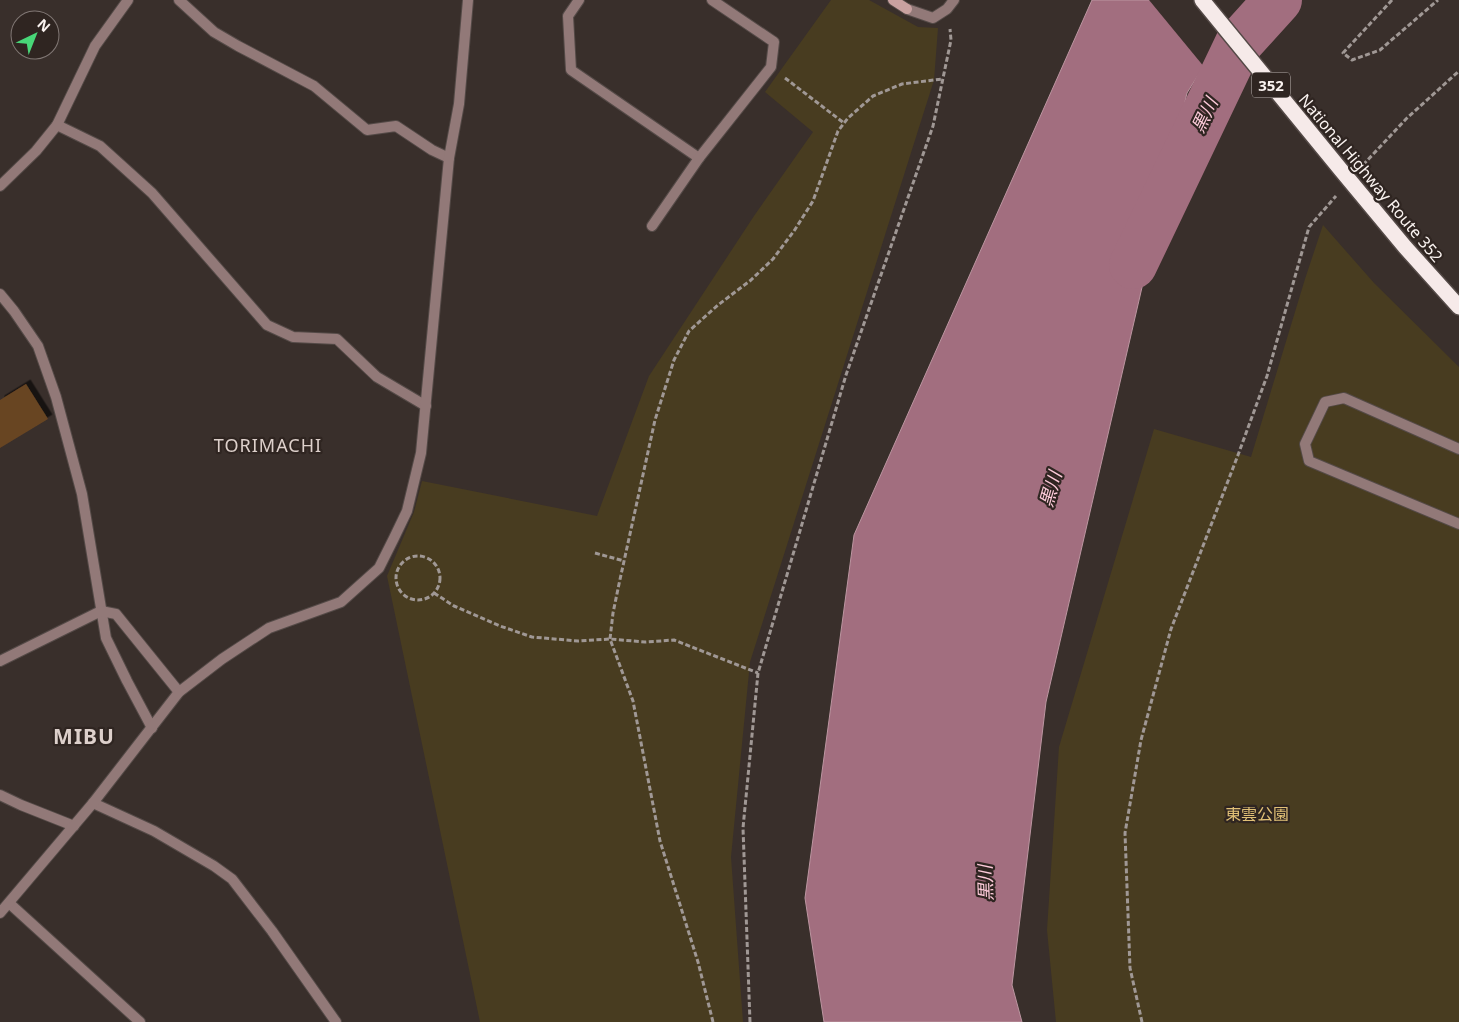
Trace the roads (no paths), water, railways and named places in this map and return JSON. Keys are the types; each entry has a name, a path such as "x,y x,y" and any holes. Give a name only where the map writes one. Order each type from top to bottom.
{"highway":[{"name":"National Highway Route 352","path":"1202,0 1345,176 1459,307"}],"street":[{"path":"0,186 36,151 57,125 95,46 128,0"},
{"path":"179,0 214,32 314,86 367,130 396,126 432,150 449,158"},
{"path":"0,913 93,804 178,692 222,659 269,628 341,602 379,568 407,511 421,453 449,158 459,104 468,0"},
{"path":"579,0 568,16 571,70 699,158"},
{"path":"652,226 699,158 771,67 774,42 712,0"},
{"path":"893,0 907,9 933,18 950,4"},
{"path":"57,125 100,146 152,193 267,325 293,337 337,339 377,377 426,406"},
{"path":"0,294 38,346 56,397 82,494 106,638 152,728"},
{"path":"1459,449 1344,398 1325,402 1304,444 1309,461 1459,524"},
{"path":"0,661 101,611 116,614 178,692"},
{"path":"0,795 74,826"},
{"path":"93,804 154,831 214,866 232,879 272,931 336,1022"},
{"path":"9,903 140,1022"}],"water":[{"path":"1092,0 1245,0 1187,93 1046,702 1012,985 1022,1022 824,1022 805,898 854,535"}],"waterway":[{"name":"黒川","path":"1133,265 1239,43 1278,0"}],"district":[{"name":"TORIMACHI","path":"268,445"},
{"name":"MIBU","path":"84,736"}],"park label":[{"name":"東雲公園","path":"1257,814"}]}
